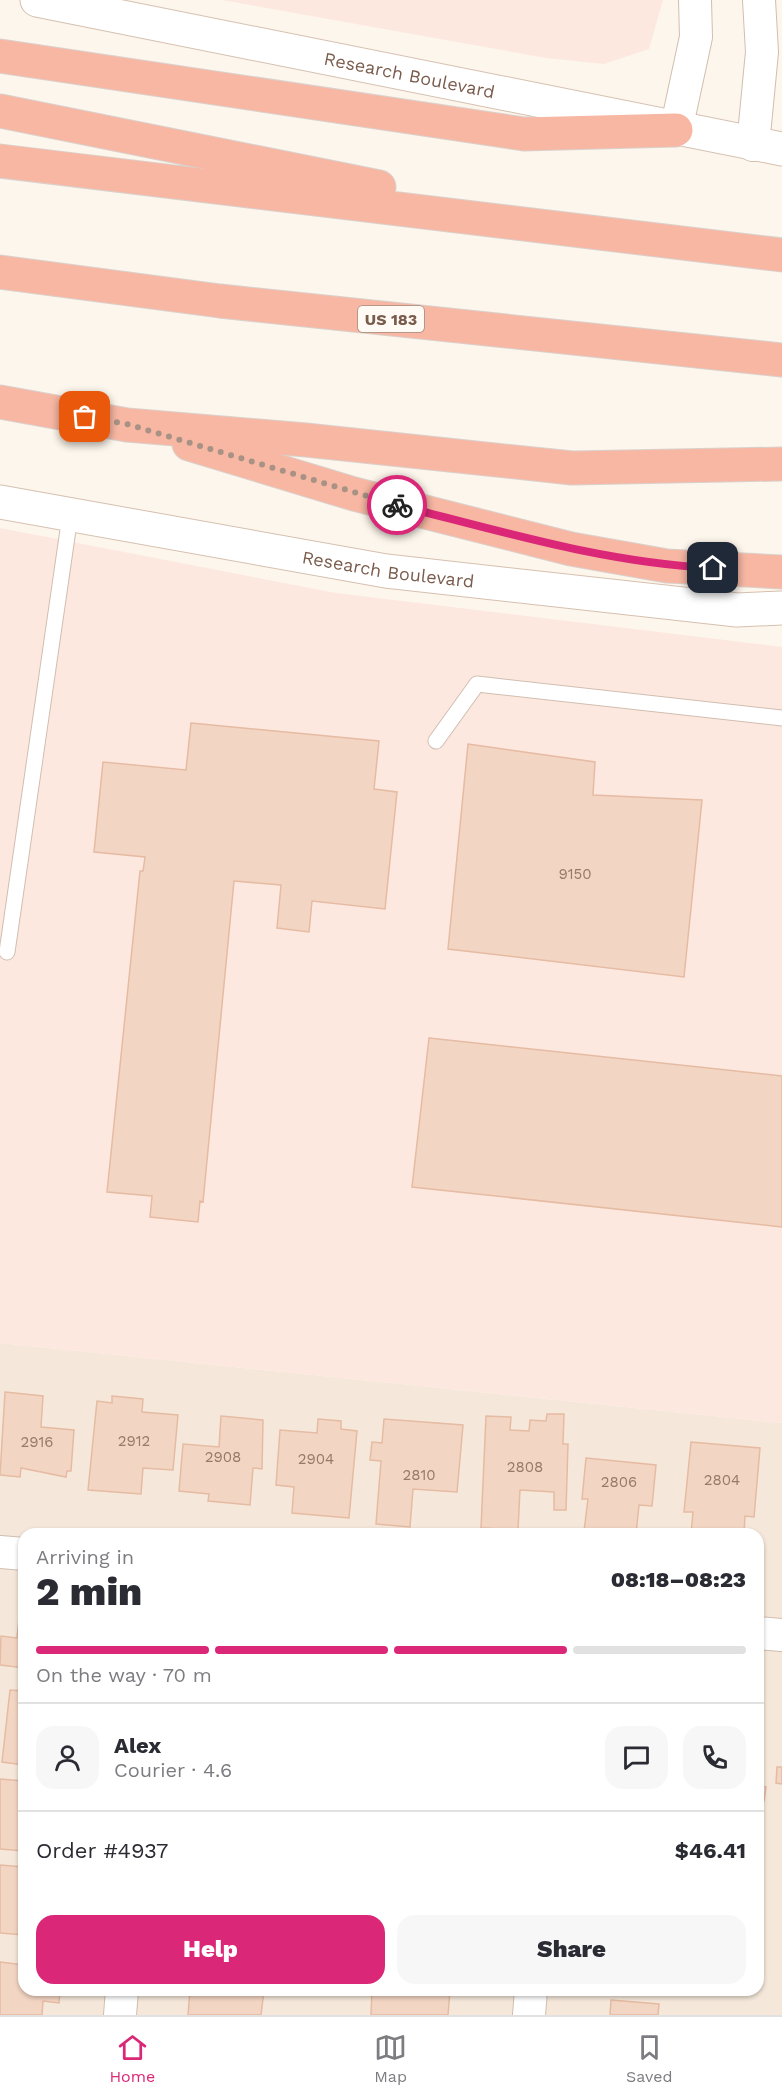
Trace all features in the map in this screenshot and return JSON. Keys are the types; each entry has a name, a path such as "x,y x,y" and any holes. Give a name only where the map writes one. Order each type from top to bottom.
{"highway":[{"path":"0,56 524,134 676,130"},
{"path":"0,111 392,189 524,223"},
{"path":"0,161 782,255"},
{"name":"US 183","path":"0,272 220,301 782,360"},
{"path":"0,402 127,424 572,468 782,464"},
{"path":"127,424 354,494 571,549 667,566 782,572"}],"main road":[{"name":"Research Boulevard","path":"37,0 768,147"},
{"name":"Research Boulevard","path":"0,502 386,571 714,607 782,608"}],"street":[{"path":"676,130 696,37 695,0"},
{"path":"759,0 768,147"},
{"path":"0,1552 18,1554"},
{"path":"764,1634 782,1635"},
{"path":"120,2015 122,1996"},
{"path":"529,2015 531,1996"}],"lane":[{"path":"7,952 70,516"},
{"path":"436,741 477,684 782,718"}],"shaded area":[{"path":"222,0 663,0 649,49 604,64 546,58"},
{"path":"0,528 336,593 782,647 782,1423 0,1343"},
{"path":"0,1343 782,1423 782,2015 0,2015"}],"building":[{"path":"191,723 379,741 374,789 397,792 385,909 312,901 309,932 277,928 281,885 234,881 203,1202 200,1201 198,1222 150,1217 152,1196 107,1192 140,871 143,871 145,857 94,852 103,762 186,770"},
{"path":"468,744 595,762 593,795 702,800 684,977 448,949"},
{"path":"429,1038 782,1076 782,1227 412,1187"},
{"path":"5,1392 43,1396 41,1427 74,1430 71,1471 67,1471 66,1477 21,1468 20,1477 0,1475"},
{"path":"112,1396 143,1399 142,1412 178,1415 173,1470 143,1468 141,1494 88,1490 97,1401 112,1403"},
{"path":"547,1414 564,1414 563,1444 568,1444 566,1510 554,1510 554,1492 520,1490 518,1528 481,1528 486,1416 511,1417 510,1430 529,1431 530,1420 546,1421"},
{"path":"221,1416 263,1420 262,1469 253,1468 250,1505 208,1501 209,1494 179,1491 183,1444 219,1447"},
{"path":"318,1419 341,1421 341,1429 357,1431 349,1518 292,1513 294,1487 276,1485 280,1430 317,1433"},
{"path":"384,1419 463,1425 457,1492 413,1489 410,1527 376,1524 381,1461 370,1460 372,1442 382,1443"},
{"path":"691,1442 760,1448 754,1517 745,1516 744,1528 692,1528 693,1512 684,1512"},
{"path":"586,1458 656,1465 652,1506 639,1505 637,1528 584,1528 588,1499 582,1499"},
{"path":"18,1628 18,1667 0,1665 1,1636 17,1638"},
{"path":"10,1690 18,1691 18,1764 2,1762"},
{"path":"777,1767 782,1767 782,1784 776,1783"},
{"path":"0,1779 18,1780 18,1850 0,1849"},
{"path":"0,1865 18,1866 18,1934 0,1933"},
{"path":"0,1962 18,1964 18,1996 60,1996 59,2003 43,2001 42,2015 0,2015"},
{"path":"190,1996 263,1996 261,2015 188,2015"},
{"path":"372,1996 450,1996 448,2015 371,2015"},
{"path":"611,2000 659,2004 658,2015 610,2015"}],"way so far":[{"path":"85,417 127,424 354,494 397,505"}],"route":[{"path":"397,505 571,549 667,566 713,568"}]}
